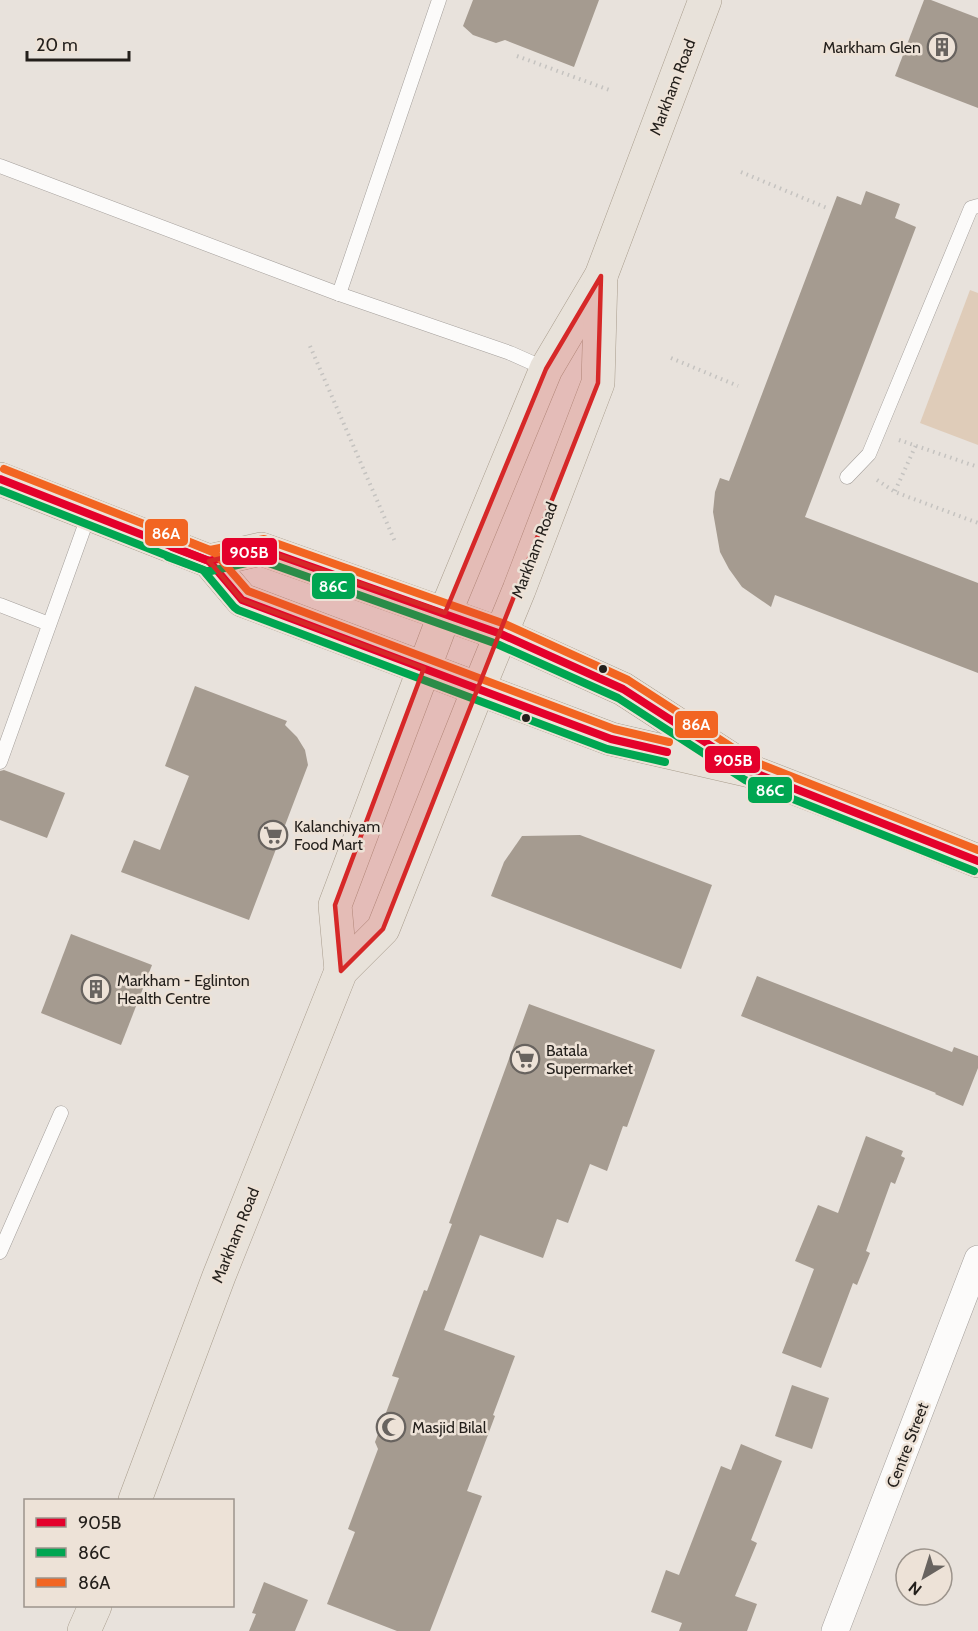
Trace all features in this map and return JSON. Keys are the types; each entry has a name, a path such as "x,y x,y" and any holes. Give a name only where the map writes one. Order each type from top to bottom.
{"main road":[{"name":"Markham Road","path":"341,971 335,905 445,613 546,369 601,276 705,0"},
{"name":"Markham Road","path":"135,1499 219,1276 341,971 383,928 501,634 598,383 601,276"},
{"path":"0,479 209,561 242,600 611,739 750,771 978,861"},
{"path":"209,561 261,549 501,634 623,689 750,771"},
{"path":"84,1631 94,1607"}],"street":[{"name":"Centre Street","path":"835,1631 978,1259"}],"lane":[{"path":"339,294 439,0"},
{"path":"0,166 339,294 510,353 546,369"},
{"path":"852,472 869,454 971,208 978,206"},
{"path":"0,762 89,514"},
{"path":"0,605 49,624"},
{"path":"0,1252 61,1113"}],"path":[{"path":"517,56 612,91"},
{"path":"741,172 827,208"},
{"path":"310,346 396,544"},
{"path":"671,358 738,386"},
{"path":"878,433 978,467"},
{"path":"895,492 916,446"},
{"path":"852,472 895,492 978,524"}],"highlighted area":[{"path":"601,276 598,383 383,929 341,971 335,905 424,668 242,600 209,561 261,549 445,613 546,369"}],"shaded area":[{"path":"970,290 978,293 978,445 920,423"}],"building":[{"path":"473,0 599,0 574,67 505,40 496,43 473,35 463,26"},
{"name":"Markham Glen","path":"924,0 931,0 978,18 978,108 895,76"},
{"path":"866,191 900,204 895,218 916,227 805,517 978,583 978,673 775,595 771,607 742,587 720,552 713,512 715,492 720,478 729,481 837,196 861,205"},
{"path":"195,686 287,721 285,725 297,737 305,750 308,765 249,920 121,872 134,840 160,850 189,776 165,766"},
{"path":"4,770 65,793 47,838 0,820 0,771"},
{"path":"580,835 712,885 681,969 491,896 504,862 522,836"},
{"name":"Markham - Eglinton Health Centre","path":"71,934 152,965 121,1045 41,1013"},
{"path":"757,976 952,1052 954,1047 978,1056 978,1068 963,1106 936,1093 741,1016"},
{"path":"529,1004 655,1050 627,1127 623,1126 607,1171 590,1164 568,1223 557,1219 543,1258 480,1235 444,1330 515,1356 467,1491 482,1496 430,1631 397,1631 327,1604 355,1532 348,1529 378,1449 375,1442 399,1378 392,1376 424,1290 427,1291 452,1224 449,1223"},
{"path":"866,1136 903,1151 901,1156 905,1158 895,1184 891,1182 866,1251 870,1253 857,1285 853,1283 821,1368 782,1353 814,1269 795,1261 818,1205 838,1213"},
{"path":"792,1385 829,1398 812,1449 775,1436"},
{"path":"741,1444 782,1461 751,1540 757,1543 735,1596 757,1604 747,1631 679,1631 682,1623 651,1612 666,1570 679,1575 721,1466 731,1470"},
{"path":"264,1582 308,1600 295,1631 249,1631 256,1614 252,1613"}],"transit line":[{"name":"86A","path":"4,469 210,550 264,539 505,624 628,680 755,762 978,850"},
{"name":"905B","path":"0,479 209,561 261,549 501,634 623,689 750,771 978,861"},
{"name":"86C","path":"0,490 206,571 260,560 497,644 618,698 745,780 974,871"},
{"name":"86A","path":"176,537 215,553 248,591 614,729 669,742"},
{"name":"905B","path":"172,547 209,561 242,600 611,739 667,752"},
{"name":"86C","path":"168,557 203,570 238,610 607,749 665,762"}],"place":[{"name":"Markham Glen","path":"942,47"},
{"name":"Kalanchiyam Food Mart","path":"273,835"},
{"name":"Markham - Eglinton Health Centre","path":"96,989"},
{"name":"Batala Supermarket","path":"525,1059"},
{"name":"Masjid Bilal","path":"391,1427"}]}
